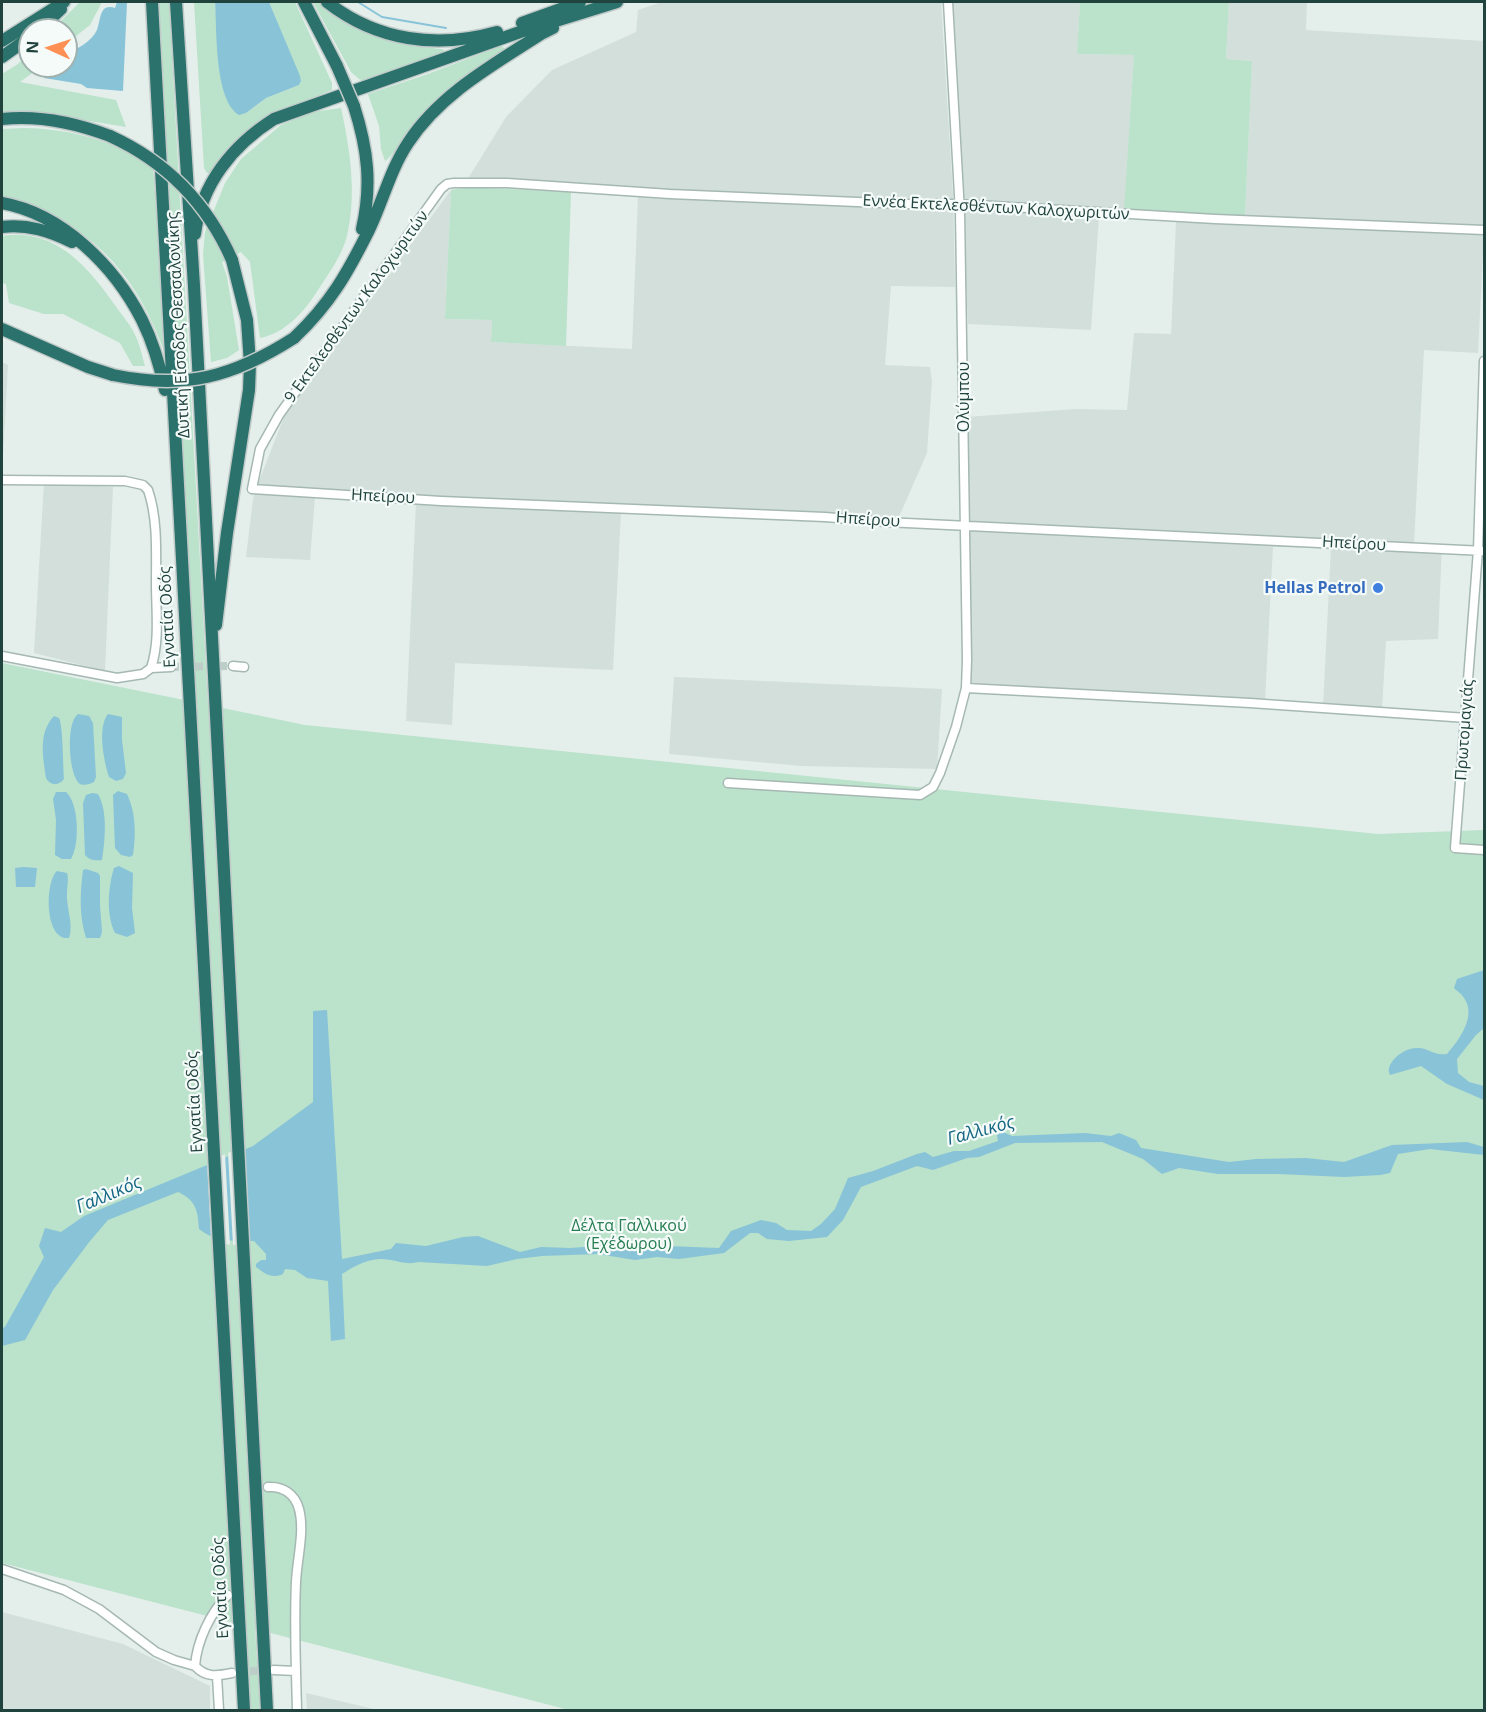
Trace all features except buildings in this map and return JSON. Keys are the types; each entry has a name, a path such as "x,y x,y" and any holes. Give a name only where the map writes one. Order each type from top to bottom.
{"highway":[{"path":"53,18 66,2"},
{"path":"2,41 66,2"},
{"name":"Δυτική Είσοδος Θεσσαλονίκης","path":"152,2 178,493"},
{"name":"Δυτική Είσοδος Θεσσαλονίκης","path":"176,2 194,286 212,647"},
{"path":"304,2 337,66 354,106 366,149 369,175 367,210 358,248"},
{"path":"327,2 371,29 404,38 444,42 503,30 580,2"},
{"path":"194,286 196,224 207,191 230,156 259,128 288,112 520,32 617,2"},
{"path":"2,328 88,367 113,375 158,382 226,373 257,360 294,338 329,302 368,231 395,165 408,142 442,104 464,86 541,34 596,9"},
{"path":"2,57 18,46"},
{"path":"2,119 51,120 73,124 111,136 143,152 164,167 182,184 213,222 232,260 247,320 249,390 212,647 267,1710"},
{"path":"2,203 54,223 74,236 118,283 133,304 156,354 165,391 178,493"},
{"path":"2,227 41,229 88,250"},
{"name":"Εγνατία Οδός","path":"178,493 244,1710"},
{"path":"248,1353 259,1420"},
{"path":"219,1419 225,1354"},
{"path":"263,1649 267,1607"},
{"path":"231,1608 241,1651"}],"street":[{"name":"Ολύμπου","path":"728,783 920,795 933,787 956,727 966,688 967,660 960,204 948,2"},
{"name":"9 Εκτελεσθέντων Καλοχωριτών","path":"252,489 260,449 279,415 441,189 447,184 454,183 507,183"},
{"name":"Εννέα Εκτελεσθέντων Καλοχωριτών","path":"507,183 670,194 904,204 960,204 1215,219 1485,230"},
{"name":"Πρωτομαγιάς","path":"1485,361 1481,551 1455,848 1485,850"},
{"path":"2,480 125,481 143,485 151,498 155,538 157,635 151,668 143,674 117,678 2,656"},
{"name":"Ηπείρου","path":"252,489 441,501 825,517 1481,551"},
{"path":"233,666 244,667"},
{"path":"151,668 171,668"},
{"path":"966,688 1250,703 1467,718"},
{"path":"268,1487 283,1488 295,1499 299,1510 295,1616 297,1710"},
{"path":"2,1569 64,1590 99,1609 156,1652 195,1666 200,1672 210,1676 232,1673"},
{"path":"195,1666 205,1631 220,1603 228,1595"},
{"path":"274,1670 296,1671"},
{"path":"217,1676 219,1710"}],"shaded area":[{"path":"662,2 941,2 953,194 955,287 891,286 885,365 930,367 932,381 927,453 895,526 621,512 613,670 455,663 452,725 406,721 416,502 315,497 310,560 246,557 253,499 261,476 284,417 451,190 445,319 492,320 491,342 632,349 638,195 467,187 469,177 506,117 552,70 636,32 638,10"},
{"path":"950,2 1080,2 1077,54 1134,55 1124,218 1099,218 1091,330 968,324"},
{"path":"1229,2 1307,2 1306,30 1484,41 1484,225 1482,227 1245,217 1252,61 1226,59"},
{"path":"1176,222 1484,234 1478,353 1424,350 1414,544 1442,545 1438,639 1386,641 1382,709 1323,706 1331,548 1273,547 1265,701 978,687 971,682 966,417 1076,409 1127,410 1134,333 1171,334"},
{"path":"2,362 8,365 2,475"},
{"path":"44,482 113,487 105,671 34,653"},
{"path":"674,677 942,689 937,769 801,766 669,754"},
{"path":"2,1612 123,1644 210,1686 210,1710 2,1710"},
{"path":"306,1693 378,1710 307,1710"}],"green space":[{"path":"80,2 102,2 90,25 78,34 78,18 64,18"},
{"name":"Δέλτα Γαλλικού (Εχέδωρου)","path":"158,2 169,2 208,705 305,725 1378,834 1484,830 1484,1710 569,1710 255,1629 260,1710 250,1710 246,1626 2,1563 2,663 194,702"},
{"path":"194,2 215,2 222,85 246,113 266,98 299,85 301,81 269,2 295,2 332,83 332,90 274,114 212,173 207,173 204,168"},
{"path":"313,2 322,2 377,37 404,44 441,49 444,50 443,55 364,81 359,79 351,72"},
{"path":"1080,2 1229,2 1226,59 1252,61 1245,217 1124,210 1134,55 1077,54"},
{"path":"501,46 504,48 503,53 462,79 433,102 385,161 381,149 379,126 368,94"},
{"path":"18,64 18,78 26,78 20,82 116,100 126,127 48,114 2,114 2,74"},
{"path":"341,108 349,155 352,204 347,236 338,258 299,315 277,332 260,338 250,262 241,252 222,262 227,277 239,350 227,358 211,362 203,254 205,232 225,183 241,159 281,125 312,112"},
{"path":"2,129 59,131 92,138 123,150 153,168 168,362 142,302 108,256 87,238 62,222 34,208 2,197"},
{"path":"467,187 571,192 566,346 491,342 492,320 445,319 451,190"},
{"path":"21,235 39,238 55,244 83,265 131,328 145,366 133,366 120,343 63,314 44,314 9,303 6,284 2,283 2,236"}],"water":[{"path":"117,2 127,2 123,91 87,88 81,84 44,78 78,78 78,47 92,38 103,10 110,7 115,8"},
{"path":"215,2 269,2 300,76 299,85 266,98 246,113 239,115 231,107 221,80"},
{"path":"78,714 89,716 93,723 96,777 94,782 86,785 80,784 76,779 71,761 71,728"},
{"path":"108,714 122,717 126,773 123,779 116,781 109,777 105,762 102,736"},
{"path":"54,716 59,718 60,722 64,779 55,784 50,783 46,778 43,745 46,730"},
{"path":"118,791 127,794 134,816 134,847 133,855 130,857 121,855 115,848 113,795"},
{"path":"56,792 66,792 74,805 77,835 71,859 62,859 55,855 56,820 53,799"},
{"path":"98,794 103,809 105,835 102,860 93,860 85,855 83,803 86,795"},
{"path":"119,866 133,873 132,908 135,933 127,937 115,933 109,910 112,876 114,868"},
{"path":"15,868 37,868 35,887 16,887"},
{"path":"86,869 100,876 102,932 100,938 86,938 84,929 81,896 83,870"},
{"path":"57,871 67,873 68,876 67,898 71,927 69,938 61,936 51,921 50,886"},
{"path":"1484,970 1484,1028 1457,1059 1458,1073 1469,1082 1484,1086 1484,1100 1447,1084 1421,1066 1390,1075 1392,1061 1411,1049 1420,1048 1438,1054 1447,1054 1461,1035 1469,1012 1464,998 1454,988 1457,979"},
{"path":"327,1010 342,1259 391,1249 396,1243 426,1246 463,1237 478,1236 520,1252 541,1247 570,1248 625,1244 642,1251 667,1246 719,1248 731,1231 761,1220 776,1223 787,1230 811,1231 835,1209 848,1178 925,1152 933,1157 954,1151 969,1151 998,1141 997,1135 1003,1132 1012,1136 1085,1133 1111,1136 1119,1133 1136,1140 1141,1148 1229,1162 1306,1158 1344,1162 1392,1145 1467,1142 1484,1147 1484,1155 1430,1149 1398,1154 1390,1173 1380,1175 1344,1177 1218,1174 1179,1168 1162,1174 1143,1159 1102,1142 1015,1143 979,1157 967,1158 933,1170 917,1166 861,1187 843,1220 827,1237 789,1241 767,1239 758,1233 750,1233 724,1253 679,1259 657,1257 635,1260 598,1254 542,1256 487,1266 409,1263 384,1259 369,1261 342,1274 345,1339 331,1341 328,1281 307,1278 295,1270 285,1269 283,1274 275,1276 266,1274 256,1267 261,1260 266,1260 266,1254 254,1241 225,1240 205,1233 199,1229 197,1211 192,1202 178,1192 108,1220 53,1290 25,1340 2,1346 2,1328 5,1327 44,1257 39,1246 45,1228 61,1232 84,1216 253,1146 313,1102 313,1011"}],"pier":[{"path":"245,1146 250,1244 233,1245 228,1153"},
{"path":"225,1154 230,1245 211,1239 207,1162"}],"waterway":[{"path":"358,2 382,17 446,28"}],"tunnel":[{"path":"171,667 233,666"},
{"path":"238,1672 270,1670"}],"place":[{"name":"Hellas Petrol","path":"1378,588"}],"water label":[{"name":"Γαλλικός","path":"981,1131"},
{"name":"Γαλλικός","path":"109,1195"}]}
